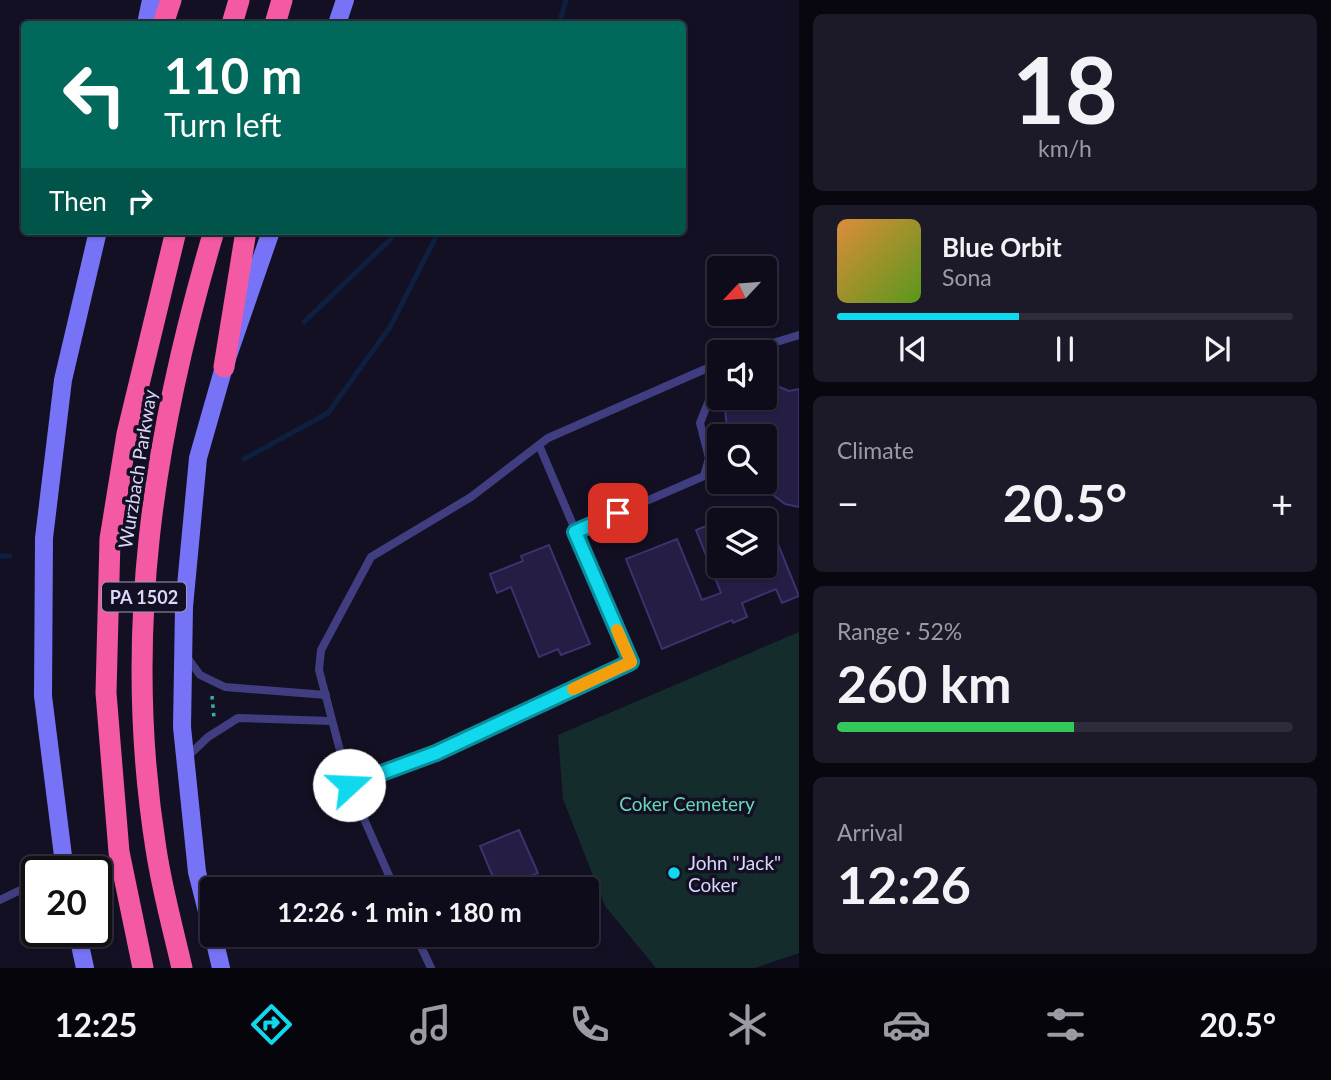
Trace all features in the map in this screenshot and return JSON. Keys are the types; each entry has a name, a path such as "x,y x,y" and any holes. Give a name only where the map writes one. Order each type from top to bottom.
{"highway":[{"path":"164,21 171,0"},
{"path":"233,21 239,0"},
{"name":"Wurzbach Parkway","path":"143,968 119,852 106,693 110,539 127,434 175,235"},
{"name":"Wurzbach Parkway","path":"182,968 156,849 142,699 145,560 160,442 193,301 213,235"},
{"path":"224,367 245,235"}],"main road":[{"path":"147,21 152,0"},
{"path":"338,21 345,0"},
{"path":"60,856 43,696 44,538 63,380 97,235"},
{"path":"200,884 182,727 184,607 198,458 224,367 270,235"},
{"path":"80,947 85,968"},
{"path":"216,947 221,968"}],"lane":[{"path":"777,342 799,335"},
{"path":"390,877 349,785 319,670 321,650 371,557 471,497 548,438 707,368"},
{"path":"575,532 704,476 709,458 700,423 707,405"},
{"path":"349,785 454,745 631,662 539,445"},
{"path":"183,651 200,675 225,687 326,695"},
{"path":"185,759 208,737 237,718 332,720"},
{"path":"0,900 21,890"},
{"path":"421,947 431,968"}],"path":[{"path":"212,692 214,718"}],"green space":[{"name":"Coker Cemetery","path":"799,632 799,953 755,968 656,968 605,906 599,891 599,877 594,877 563,799 558,735"}],"building":[{"path":"777,386 789,391 799,389 799,507 785,504 772,494 777,494 777,424 727,424 725,410 777,410"},
{"path":"707,526 707,558 696,530"},
{"path":"677,539 702,600 721,593 715,578 777,578 777,542 799,596 782,603 776,589 742,603 747,617 733,623 732,620 662,649 626,559"},
{"path":"549,545 590,644 561,655 558,649 539,657 511,587 497,593 490,574 523,561 521,556"},
{"path":"519,830 538,873 528,877 493,877 480,846"}],"waterway":[{"path":"560,21 566,0"},
{"path":"304,322 395,235"},
{"path":"244,459 328,413 390,327 437,235"},
{"path":"0,556 10,556"}],"slow traffic":[{"path":"573,689 631,662 617,630"}],"place":[{"name":"John \"Jack\" Coker","path":"674,873"}],"route":[{"path":"349,785 436,753 631,662 575,532 618,513"}]}
